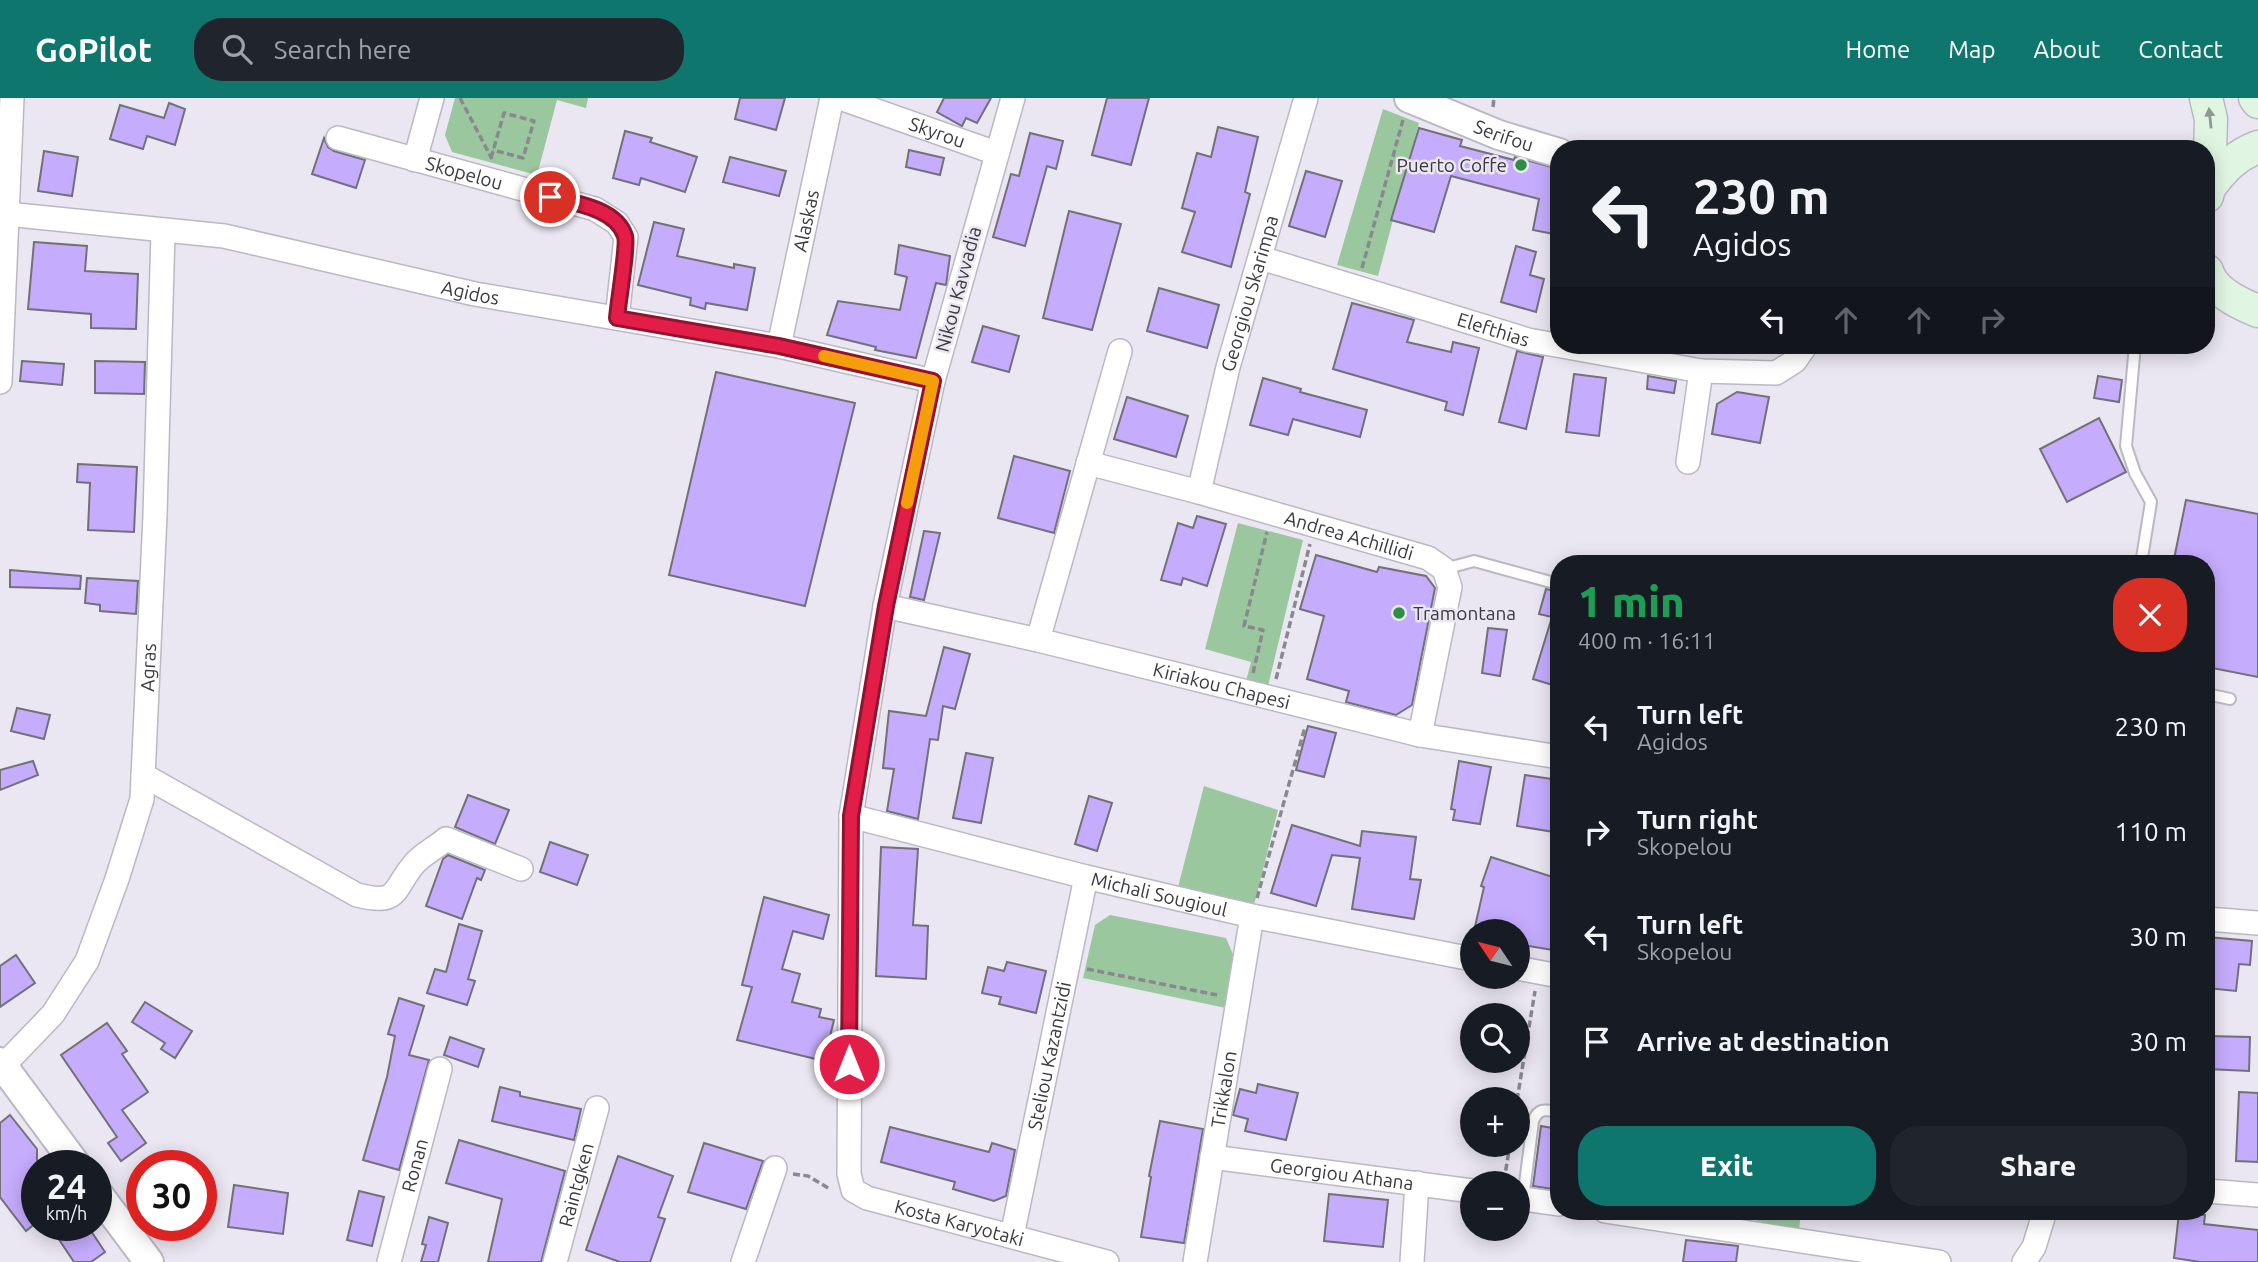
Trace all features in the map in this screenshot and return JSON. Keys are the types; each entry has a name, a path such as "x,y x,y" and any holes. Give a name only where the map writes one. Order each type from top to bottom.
{"main road":[{"path":"2206,98 2211,119 2210,140"},
{"path":"2215,182 2224,168 2244,152 2258,147"},
{"path":"2215,283 2240,304 2258,311"}],"street":[{"path":"0,382 7,214 5,131 12,98"},
{"path":"415,160 432,98"},
{"name":"Alaskas","path":"779,346 832,98"},
{"name":"Skyrou","path":"840,98 996,153"},
{"name":"Nikou Kavvadia","path":"853,1190 849,1174 851,816 886,606 933,381 1013,98"},
{"name":"Georgiou Skarimpa","path":"1199,492 1228,367 1306,98"},
{"name":"Serifou","path":"1410,98 1499,135 1550,150"},
{"name":"Skopelou","path":"338,138 595,209 617,223 625,237 617,318"},
{"name":"Agidos","path":"7,214 163,232 224,236 475,294 779,346 933,381"},
{"name":"Agras","path":"2,1064 53,1014 87,961 142,799 155,515 163,232"},
{"name":"Elefthias","path":"1261,258 1528,340 1550,344"},
{"path":"1038,640 1120,351"},
{"name":"Elefthias","path":"1606,354 1701,371 1776,373 1796,361 1800,354"},
{"path":"1688,462 1701,371"},
{"name":"Andrea Achillidi","path":"1088,463 1428,558 1444,569"},
{"path":"1420,736 1450,587 1444,569"},
{"name":"Kiriakou Chapesi","path":"886,606 1038,640 1420,736 1550,756"},
{"path":"143,775 357,895 376,900 396,894 416,862 446,839 521,869"},
{"name":"Michali Sougioul","path":"851,816 1086,877 1252,916 1460,957"},
{"name":"Steliou Kazantzidi","path":"1012,1236 1086,877"},
{"name":"Trikkalon","path":"1195,1262 1252,916"},
{"path":"2215,920 2258,923"},
{"path":"2,1064 65,1150"},
{"name":"Ronan","path":"389,1262 440,1069"},
{"name":"Raintgken","path":"555,1262 597,1108"},
{"name":"Georgiou Athana","path":"1212,1157 1460,1189"},
{"path":"743,1262 775,1168"},
{"path":"1412,1262 1417,1183"},
{"name":"Kosta Karyotaki","path":"853,1190 867,1198 1107,1262"},
{"path":"2215,1192 2258,1195"},
{"path":"1530,1200 1550,1203"},
{"path":"112,1212 149,1262"},
{"path":"1664,1220 1819,1253 1939,1262"},
{"path":"2024,1262 2035,1247 2042,1220"}],"lane":[{"path":"2134,354 2126,446 2135,473 2151,502 2142,555"},
{"path":"1444,569 1474,561 1550,582"},
{"path":"2215,696 2230,699"},
{"path":"1524,1171 1532,1121 1536,1113 1550,1111"}],"path":[{"path":"460,98 506,185"},
{"path":"1356,287 1410,98"},
{"path":"491,158 493,150 504,113 534,121 523,158 493,150"},
{"path":"1248,692 1263,630 1244,626 1271,513"},
{"path":"1272,698 1315,525"},
{"path":"1252,916 1310,708"},
{"path":"1068,965 1238,1000"},
{"path":"1519,1087 1538,972"},
{"path":"766,1194 791,1174 808,1176 839,1192 853,1190"}],"green space":[{"path":"455,98 588,98 586,108 557,100 537,175 452,152 445,135"},
{"path":"1383,109 1419,123 1378,276 1337,265"},
{"path":"1238,523 1303,540 1268,686 1246,681 1251,662 1205,649"},
{"path":"1204,786 1278,810 1253,909 1177,891"},
{"path":"1110,915 1226,938 1234,957 1226,1008 1083,978 1095,925"},
{"path":"1754,1220 1800,1220 1799,1230"}],"building":[{"path":"740,98 785,98 776,130 735,119"},
{"path":"944,98 991,98 977,123 966,118 962,126 937,112"},
{"path":"1107,98 1149,98 1131,165 1092,155"},
{"path":"169,103 185,109 175,145 147,136 143,149 110,139 120,105 164,118"},
{"path":"1218,127 1258,137 1245,192 1250,194 1231,267 1182,252 1195,212 1182,208 1197,153 1211,157"},
{"path":"1419,128 1462,140 1460,146 1550,167 1550,233 1533,230 1539,199 1451,176 1434,232 1391,220"},
{"path":"625,131 652,138 650,142 697,157 685,192 641,178 639,185 613,178"},
{"path":"1030,133 1063,141 1056,169 1047,166 1025,246 993,237 1011,174 1019,176"},
{"path":"324,138 328,147 334,151 365,160 356,188 312,174"},
{"path":"909,150 944,158 940,175 906,167"},
{"path":"44,151 78,157 72,196 38,191"},
{"path":"730,157 786,171 779,196 723,182"},
{"path":"1306,171 1342,181 1325,237 1289,226"},
{"path":"1069,211 1121,224 1092,330 1043,318"},
{"path":"654,222 684,229 677,256 734,268 734,264 755,268 747,310 706,303 705,309 690,305 691,298 638,285"},
{"path":"34,242 87,246 85,271 138,274 136,329 91,328 91,314 28,309"},
{"path":"899,245 950,256 946,285 936,283 916,358 875,350 876,347 827,335 838,301 900,310 907,277 895,274"},
{"path":"1516,246 1536,252 1530,275 1544,279 1536,312 1501,302"},
{"path":"1159,288 1219,305 1207,348 1147,331"},
{"path":"1352,303 1414,320 1407,342 1451,352 1453,342 1479,348 1463,415 1445,410 1447,402 1333,369"},
{"path":"983,326 1019,336 1009,372 972,362"},
{"path":"1517,351 1543,357 1526,429 1499,422"},
{"path":"22,361 64,364 62,385 20,381"},
{"path":"95,361 145,362 144,394 95,393"},
{"path":"716,372 855,403 805,606 669,575"},
{"path":"1574,374 1606,378 1599,436 1566,432"},
{"path":"1648,376 1676,381 1674,393 1647,389"},
{"path":"2098,376 2122,380 2119,402 2094,398"},
{"path":"1263,378 1301,389 1300,392 1367,410 1360,437 1293,419 1288,435 1250,425"},
{"path":"1737,392 1769,397 1760,443 1712,434 1717,404"},
{"path":"1127,397 1188,416 1176,457 1114,439"},
{"path":"2099,418 2126,472 2067,502 2040,449"},
{"path":"1014,456 1070,471 1054,533 998,518"},
{"path":"78,464 137,467 134,532 88,530 90,483 77,482"},
{"path":"2186,500 2258,514 2258,677 2215,669 2215,555 2175,555"},
{"path":"1197,516 1226,524 1207,586 1183,578 1181,585 1161,580 1178,523 1193,528"},
{"path":"924,531 940,533 924,600 910,597"},
{"path":"1316,555 1377,572 1379,567 1426,576 1435,588 1412,705 1396,715 1346,702 1349,691 1307,679 1324,616 1300,609"},
{"path":"10,570 81,576 80,589 10,587"},
{"path":"87,578 138,581 136,614 100,611 100,605 85,603"},
{"path":"1546,589 1550,590 1550,617 1539,614"},
{"path":"1550,624 1550,684 1533,679"},
{"path":"1488,628 1507,630 1500,676 1482,673"},
{"path":"944,647 970,654 955,709 943,706 938,740 930,739 918,819 887,811 894,769 883,768 889,711 926,716"},
{"path":"17,708 50,715 44,739 11,731"},
{"path":"1308,726 1336,733 1324,777 1296,770"},
{"path":"966,753 993,758 981,823 953,818"},
{"path":"33,761 38,775 0,790 0,770"},
{"path":"1459,761 1491,767 1480,824 1453,820 1455,810 1451,809"},
{"path":"1525,775 1550,779 1550,831 1517,826"},
{"path":"468,795 509,810 495,844 455,827"},
{"path":"1089,796 1112,803 1097,851 1075,844"},
{"path":"1292,825 1360,846 1362,831 1416,837 1410,879 1421,880 1414,919 1352,909 1360,858 1332,855 1316,906 1271,893"},
{"path":"550,842 588,855 577,885 540,872"},
{"path":"881,847 918,849 913,925 928,926 926,979 876,976"},
{"path":"448,855 485,870 481,880 477,878 462,919 426,906 443,859"},
{"path":"1491,857 1550,876 1550,950 1530,946 1530,919 1477,919 1484,887 1481,886"},
{"path":"764,897 829,915 823,939 793,931 782,969 800,974 792,1002 821,1009 819,1017 834,1020 824,1061 737,1040 752,987 742,985"},
{"path":"459,924 482,931 468,979 475,981 467,1005 427,993 435,969 446,972"},
{"path":"2215,938 2252,941 2250,965 2239,964 2236,991 2215,989"},
{"path":"16,955 35,983 0,1007 0,966"},
{"path":"1007,962 1046,971 1036,1013 999,1004 1001,997 982,993 988,967 1004,971"},
{"path":"399,998 424,1006 409,1055 429,1060 399,1170 363,1160 387,1077 395,1036 388,1034"},
{"path":"145,1002 192,1031 175,1058 161,1049 165,1043 132,1022"},
{"path":"107,1023 127,1051 122,1054 148,1092 122,1110 146,1143 136,1150 126,1150 126,1157 121,1161 108,1143 117,1137 61,1055"},
{"path":"2215,1036 2250,1037 2249,1071 2215,1069"},
{"path":"450,1037 484,1049 478,1067 444,1055"},
{"path":"1258,1084 1298,1093 1286,1140 1245,1131 1248,1119 1233,1115 1240,1089 1256,1093"},
{"path":"500,1087 520,1092 520,1096 581,1109 574,1140 492,1121"},
{"path":"2239,1092 2258,1093 2258,1162 2236,1161"},
{"path":"10,1115 37,1149 21,1150 21,1224 0,1197 0,1123"},
{"path":"1160,1121 1203,1129 1184,1243 1141,1237"},
{"path":"1541,1126 1550,1128 1550,1189 1533,1186"},
{"path":"890,1127 989,1152 992,1143 1015,1150 1006,1196 994,1201 953,1189 955,1182 881,1162"},
{"path":"459,1140 565,1171 541,1262 488,1262 502,1199 446,1183"},
{"path":"704,1143 763,1161 746,1209 688,1192"},
{"path":"618,1156 673,1176 658,1217 665,1219 650,1262 620,1262 586,1250"},
{"path":"234,1185 288,1193 283,1234 228,1227"},
{"path":"359,1191 384,1197 372,1246 347,1240"},
{"path":"1329,1194 1388,1200 1383,1247 1324,1241"},
{"path":"429,1217 448,1223 438,1262 421,1262 426,1245 422,1244"},
{"path":"2178,1220 2204,1220 2204,1224 2258,1230 2258,1262 2200,1262 2174,1258"},
{"path":"1686,1240 1738,1246 1736,1262 1683,1262"},
{"path":"60,1241 98,1241 105,1252 91,1262 74,1262"}],"slow traffic":[{"path":"824,356 933,381 907,503"}],"place":[{"name":"Puerto Coffe","path":"1521,165"},
{"name":"Tramontana","path":"1399,613"}],"route":[{"path":"550,197 595,209 617,223 625,237 617,318 779,346 933,381 886,606 851,816 849,1064"}]}
